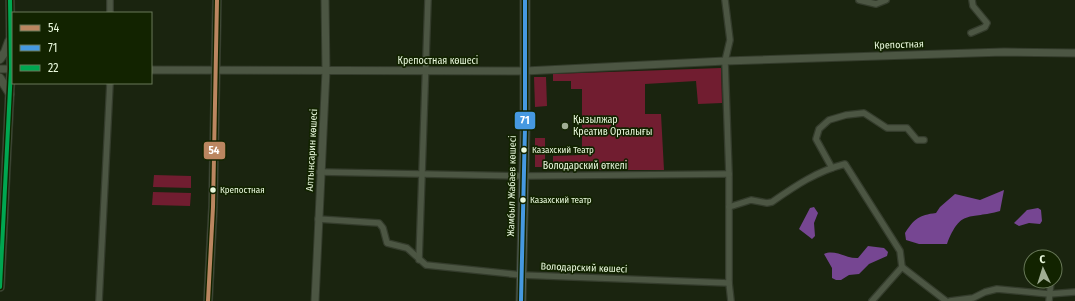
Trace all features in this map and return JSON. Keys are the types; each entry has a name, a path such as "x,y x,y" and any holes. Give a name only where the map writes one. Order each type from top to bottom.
{"main road":[{"path":"0,287 12,69 10,0"},
{"path":"208,301 213,207 217,0"},
{"name":"Жамбыл Жабаев көшесі","path":"521,301 524,176 525,0"},
{"path":"0,59 12,40"},
{"path":"0,78 7,87 10,97"},
{"path":"10,97 16,84"}],"street":[{"path":"110,0 110,12"},
{"name":"Алтынсарин көшесі","path":"315,301 326,71 326,0"},
{"path":"420,260 428,0"},
{"path":"725,0 730,40 724,60 729,174 729,283 731,301"},
{"path":"860,0 876,4 886,0"},
{"path":"971,33 985,27 987,23 973,6 972,0"},
{"name":"Крепостная","path":"724,60 1004,52 1075,53"},
{"name":"Крепостная көшесі","path":"152,70 525,71 724,60"},
{"path":"0,69 12,69"},
{"path":"99,301 110,84"},
{"path":"832,168 816,140 816,134 829,120 846,114 864,114 887,128 907,128 917,140 924,140"},
{"path":"729,207 751,200 767,203 772,202 797,184 832,168 845,164 900,251 902,267 946,301"},
{"name":"Володарский өткелі","path":"320,172 524,176 729,174"},
{"name":"Володарский көшесі","path":"318,219 379,222 383,228 387,243 407,248 426,265 521,275 729,283"},
{"path":"872,301 902,267"},
{"path":"1049,301 1050,289"},
{"path":"950,301 973,298 985,292 998,290 1049,294 1075,292"}],"shaded area":[{"path":"721,68 722,103 698,104 696,81 645,84 645,114 661,114 664,170 553,170 553,156 582,155 582,89 571,89 571,81 553,81 553,74"},
{"path":"534,77 546,77 547,106 535,107"},
{"path":"535,138 545,138 545,167 535,167"},
{"path":"154,175 191,176 191,188 153,187"},
{"path":"1004,190 1000,211 967,217 962,220 952,233 947,244 919,244 906,240 905,233 914,221 925,215 936,213 940,207 955,194 980,200"},
{"path":"153,192 191,193 190,206 152,205"},
{"path":"814,207 818,213 814,223 815,236 812,239 799,229 810,208"},
{"path":"1038,208 1041,210 1042,221 1040,224 1029,223 1019,226 1014,223 1027,210"},
{"path":"868,246 884,248 888,252 887,256 869,264 859,274 849,275 841,280 832,278 832,268 824,254 837,253 858,258"}],"transit line":[{"name":"22","path":"0,287 11,69 10,0"},
{"name":"54","path":"208,301 213,207 217,0"},
{"name":"71","path":"521,301 525,127 525,0"}],"place":[{"name":"Қызылжар Креатив Орталығы","path":"565,126"},
{"name":"Казахский Театр","path":"524,150"},
{"name":"Крепостная","path":"213,190"},
{"name":"Казахский театр","path":"523,200"}]}
